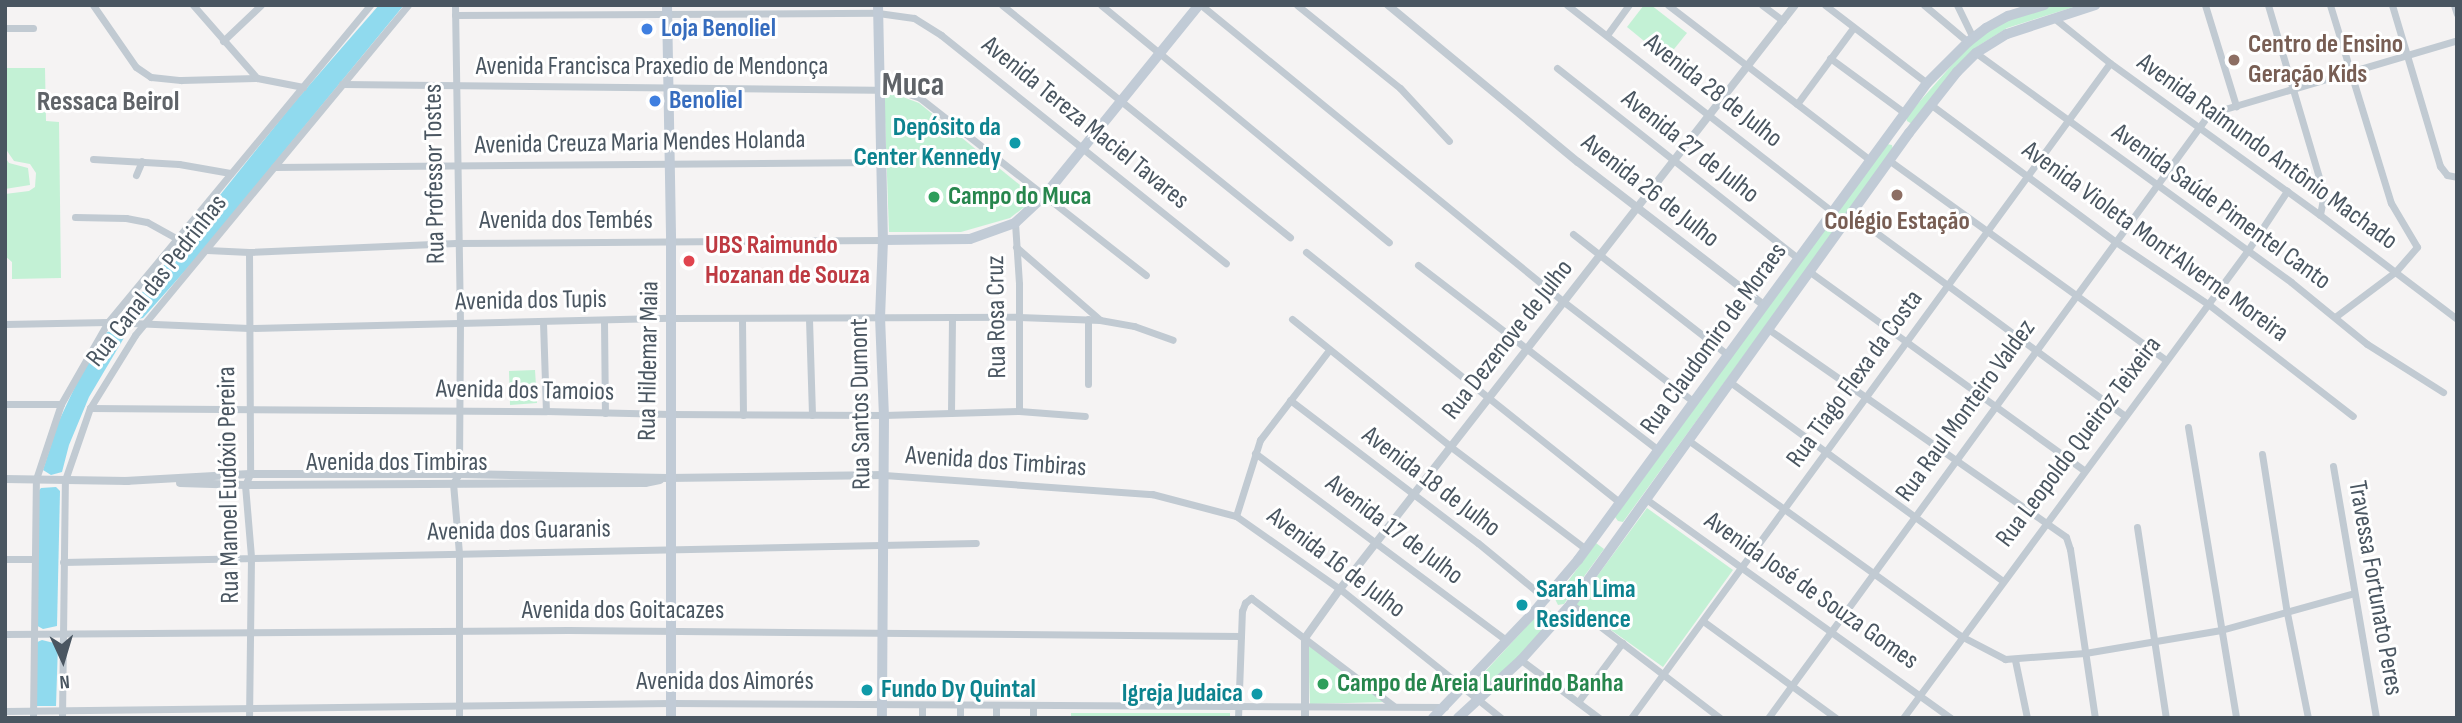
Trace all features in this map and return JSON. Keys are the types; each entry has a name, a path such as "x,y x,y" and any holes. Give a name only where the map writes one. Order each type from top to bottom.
{"main road":[{"path":"883,240 970,239 1015,223 1045,195 1200,5"},
{"name":"Rua Claudomiro de Moraes","path":"1458,718 1521,660 1571,604 1930,104 1976,53 2007,34 2095,5"},
{"name":"Rua Claudomiro de Moraes","path":"1433,718 1546,599 1608,521 1927,83 1970,40 1999,20 2020,9 2042,6"},
{"name":"Rua Santos Dumont","path":"878,9 883,240 880,317 884,415 883,718"},
{"name":"Rua Hildemar Maia","path":"667,10 671,241 668,478 673,632 671,718"},
{"path":"1898,125 1909,133"},
{"path":"1608,521 1616,530 1623,531"},
{"path":"1594,538 1603,540 1611,550"}],"street":[{"path":"93,5 128,58 143,73 181,80 257,78 303,87"},
{"path":"193,5 257,78"},
{"path":"223,41 261,5"},
{"name":"Rua Canal das Pedrinhas","path":"35,713 33,559 39,479 61,404 110,322 176,238 370,5"},
{"name":"Rua Canal das Pedrinhas","path":"62,712 63,480 90,408 119,356 144,323 408,5"},
{"name":"Rua Professor Tostes","path":"453,484 458,474 460,323 456,243 455,5"},
{"path":"1002,5 1290,237"},
{"path":"1101,5 1389,242"},
{"path":"1200,5 1564,302 1695,402"},
{"path":"1297,5 1400,88 1449,141"},
{"name":"Avenida 26 de Julho","path":"1388,5 1638,209 1764,305"},
{"name":"Avenida 28 de Julho","path":"1567,5 1832,211"},
{"path":"1607,35 1629,5"},
{"path":"1668,5 1870,160"},
{"path":"1762,5 1783,21"},
{"name":"Rua Dezenove de Julho","path":"1305,638 1340,589 1795,5"},
{"path":"1825,5 1927,83"},
{"path":"1924,5 1970,40"},
{"path":"1956,5 1970,40"},
{"path":"2205,5 2236,106"},
{"path":"2268,5 2324,194 2320,215"},
{"path":"2330,5 2393,210 2417,246 2395,272 2335,317"},
{"path":"2392,5 2440,166 2447,175 2457,177"},
{"path":"2454,5 2457,14"},
{"name":"Avenida Tereza Maciel Tavares","path":"456,15 878,9 903,14 922,21 1226,263"},
{"name":"Avenida Raimundo Antônio Machado","path":"2054,18 2110,63 2320,215 2457,319"},
{"path":"5,28 33,28"},
{"path":"1797,104 1853,29"},
{"path":"2199,128 2211,115 2236,106 2457,40"},
{"name":"Avenida Saúde Pimentel Canto","path":"1976,53 2157,187 2248,250 2367,344 2443,392"},
{"path":"1830,58 1905,113"},
{"name":"Rua Tiago Flexa da Costa","path":"1631,718 2110,63"},
{"name":"Avenida 27 de Julho","path":"1557,68 1798,258"},
{"name":"Avenida Francisca Praxedio de Mendonça","path":"342,84 454,88 878,87 920,98 997,161 1045,195 1146,275"},
{"name":"Avenida Violeta Mont'Alverne Moreira","path":"1930,104 2116,242 2208,304 2353,416"},
{"name":"Rua Raul Monteiro Valdez","path":"1768,718 1830,629 1957,463 2035,350 2199,128"},
{"path":"93,159 142,161 230,173"},
{"path":"1890,160 2166,360"},
{"path":"136,175 142,161"},
{"name":"Avenida Creuza Maria Mendes Holanda","path":"274,167 880,162"},
{"name":"Rua Leopoldo Queiroz Teixeira","path":"1903,718 2002,580 2248,250 2287,191"},
{"path":"1851,214 2124,415"},
{"path":"75,217 126,218 147,222 176,238"},
{"name":"Rua Rosa Cruz","path":"1015,223 1019,411"},
{"path":"1573,234 1728,355"},
{"name":"Avenida dos Tembés","path":"207,250 249,252 456,243 883,240"},
{"path":"1016,247 1100,320 1134,326 1173,340"},
{"name":"Rua Manoel Eudóxio Pereira","path":"249,252 250,474 245,485 251,557 249,718"},
{"path":"1306,252 1620,503"},
{"path":"1418,265 1658,450"},
{"path":"1810,272 2084,470"},
{"name":"Avenida dos Tupis","path":"5,324 110,322 248,328 671,318 743,320 1019,317 1100,320"},
{"path":"951,413 952,318"},
{"path":"809,319 812,415"},
{"path":"1088,319 1088,384"},
{"path":"1293,319 1451,447 1586,549"},
{"path":"743,320 743,415"},
{"path":"604,321 605,413"},
{"path":"543,322 546,411"},
{"path":"1768,329 2068,542 2095,718"},
{"path":"1236,516 1255,453 1267,429 1329,350"},
{"path":"1730,382 2002,580"},
{"name":"Avenida 18 de Julho","path":"1290,400 1546,599"},
{"path":"5,404 61,404"},
{"name":"Avenida dos Tamoios","path":"90,408 249,407 743,415 1019,411 1085,416"},
{"path":"2188,427 2236,718"},
{"path":"1688,440 1961,636 1987,652 2015,660 2085,653 2221,630 2354,593"},
{"name":"Avenida 17 de Julho","path":"1255,453 1507,641"},
{"path":"2262,454 2287,613 2308,718"},
{"name":"Travessa Fortunato Peres","path":"2333,466 2376,718"},
{"name":"Avenida dos Timbiras","path":"125,481 250,474 668,478 884,475 1152,494"},
{"name":"Avenida dos Timbiras","path":"5,480 245,485 645,483 668,478"},
{"path":"453,484 459,553 459,718"},
{"name":"Avenida 16 de Julho","path":"1152,494 1236,516 1340,589 1501,718"},
{"name":"Avenida José de Souza Gomes","path":"1646,499 1951,718"},
{"path":"2137,527 2166,718"},
{"name":"Avenida dos Guaranis","path":"62,562 976,543"},
{"path":"5,559 33,559"},
{"path":"1238,718 1241,636 1245,603 1251,598 1395,706"},
{"path":"1571,604 1720,718"},
{"path":"1703,621 1836,718"},
{"name":"Avenida dos Goitacazes","path":"5,634 458,631 1241,636"},
{"path":"1305,638 1305,718"},
{"path":"1578,702 1622,643"},
{"path":"1521,660 1599,718"},
{"path":"2015,660 2027,718"},
{"name":"Avenida dos Aimorés","path":"5,711 35,713 671,703 1445,706"},
{"path":"922,705 922,718"},
{"path":"960,705 960,718"},
{"path":"996,706 996,718"},
{"path":"1032,706 1033,718"}],"green space":[{"path":"1644,5 1651,5 1687,33 1666,59 1627,27"},
{"path":"2055,5 2080,5 2007,28 1978,46 1960,63 1912,124 1907,121 1906,117 1974,40 2003,21"},
{"path":"5,68 45,68 46,121 59,122 61,278 12,279 12,262 5,256 5,194 29,191 35,187 36,173 30,164 14,161 5,148"},
{"path":"884,90 919,103 1036,198 1010,218 961,232 889,232"},
{"path":"1887,144 1892,145 1893,150 1623,522 1618,521 1615,517"},
{"path":"5,157 9,163 28,168 30,185 5,189"},
{"path":"535,370 537,403 510,405 509,371"},
{"path":"1647,508 1733,570 1663,667 1576,605"},
{"path":"1596,543 1604,549 1564,604 1558,605 1555,599"},
{"path":"1547,609 1551,611 1553,619 1540,637 1476,696 1469,689 1539,613"},
{"path":"1308,643 1385,702 1310,704"},
{"path":"1071,713 1230,713 1230,718 1071,718"}],"water":[{"path":"379,5 404,5 200,254 143,318 125,321 125,314 292,105"},
{"path":"128,331 89,397 69,445 62,472 51,475 43,470 58,423 80,376 107,332"},
{"path":"56,487 60,491 57,626 43,629 34,624 37,493 41,488"},
{"path":"42,640 58,644 56,706 36,706 35,643"}],"place":[{"name":"Loja Benoliel","path":"647,29"},
{"name":"Centro de Ensino Geração Kids","path":"2234,60"},
{"name":"Benoliel","path":"655,101"},
{"name":"Depósito da Center Kennedy","path":"1015,143"},
{"name":"Colégio Estação","path":"1897,195"},
{"name":"Campo do Muca","path":"934,197"},
{"name":"UBS Raimundo Hozanan de Souza","path":"689,261"},
{"name":"Sarah Lima Residence","path":"1522,605"},
{"name":"Campo de Areia Laurindo Banha","path":"1323,684"},
{"name":"Fundo Dy Quintal","path":"867,690"},
{"name":"Igreja Judaica","path":"1257,694"}],"district":[{"name":"Muca","path":"913,86"},
{"name":"Ressaca Beirol","path":"108,102"}]}
